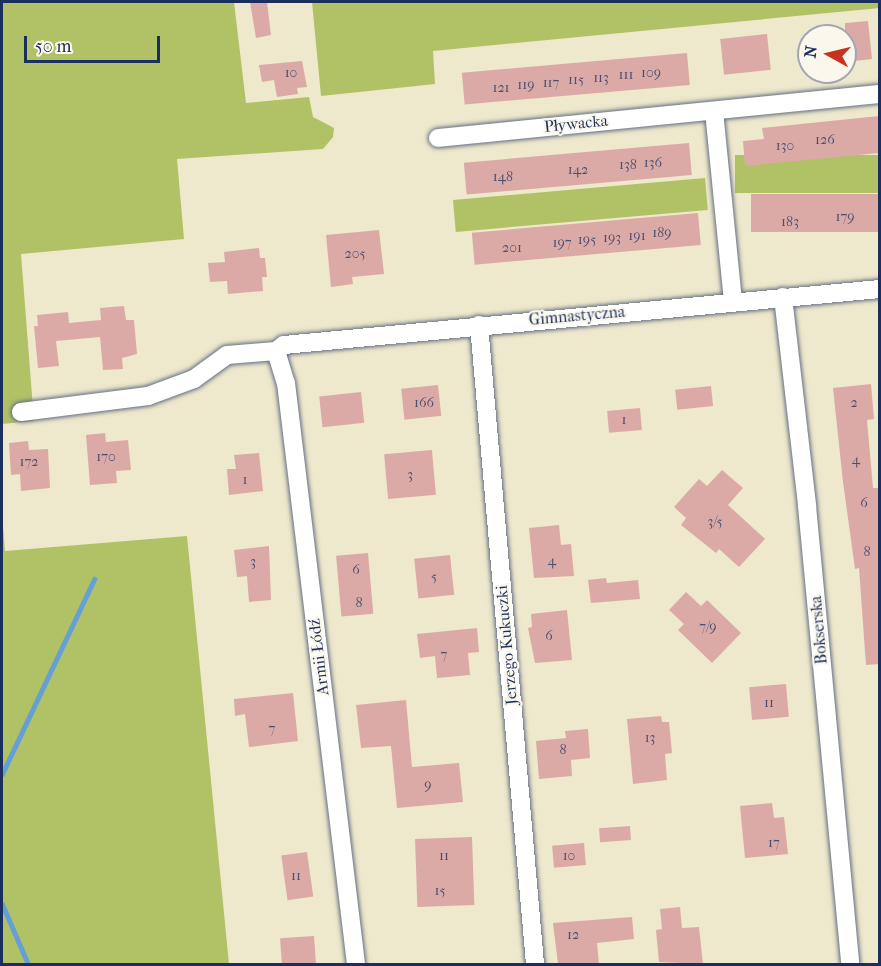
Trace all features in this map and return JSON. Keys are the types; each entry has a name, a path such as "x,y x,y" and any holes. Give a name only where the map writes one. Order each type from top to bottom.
{"street":[{"name":"Pływacka","path":"438,138 879,94"},
{"path":"714,111 733,302"},
{"name":"Gimnastyczna","path":"21,412 148,396 194,379 227,355 276,351 284,345 879,289"},
{"name":"Bokserska","path":"783,297 850,964"},
{"name":"Jerzego Kukuczki","path":"479,325 535,964"},
{"name":"Armii Łódź","path":"276,351 286,383 356,964"}],"green space":[{"path":"2,2 234,2 246,103 309,97 313,117 334,128 333,137 323,149 177,159 184,239 21,254 34,421 2,424"},
{"path":"312,2 879,2 880,8 433,51 435,84 321,96"},
{"path":"735,155 879,155 879,193 735,193"},
{"path":"705,178 708,210 456,232 453,200"},
{"path":"2,513 5,551 187,536 229,964 2,964"}],"building":[{"path":"250,2 267,2 271,35 256,38"},
{"path":"868,21 872,59 857,61 857,24 845,23"},
{"path":"767,34 771,70 724,75 720,39"},
{"path":"687,53 690,85 465,105 462,73"},
{"path":"302,61 307,87 297,88 298,94 277,97 274,80 262,82 259,65"},
{"path":"879,116 879,153 745,166 743,141 764,139 762,128"},
{"path":"689,143 692,175 467,195 464,163"},
{"path":"751,194 879,194 879,232 751,232"},
{"path":"698,213 701,245 475,265 472,233"},
{"path":"379,230 384,274 352,277 353,284 331,287 326,235"},
{"path":"259,248 260,258 265,258 267,277 262,277 263,291 228,294 227,281 210,282 208,263 225,262 224,252"},
{"path":"124,306 126,320 134,320 137,354 122,358 123,369 103,370 100,337 56,341 59,366 38,368 34,326 38,326 37,315 68,312 69,323 101,320 100,308"},
{"path":"871,384 874,419 867,420 873,488 879,488 879,664 866,665 859,568 855,569 833,388"},
{"path":"438,385 441,416 404,420 401,389"},
{"path":"711,386 713,406 677,410 675,390"},
{"path":"361,392 364,423 322,427 319,396"},
{"path":"640,408 642,430 609,433 607,411"},
{"path":"105,433 106,442 128,440 131,470 116,471 117,483 90,485 86,435"},
{"path":"28,441 29,450 48,449 50,488 21,491 20,474 11,475 9,443"},
{"path":"432,450 436,495 388,499 384,454"},
{"path":"259,453 263,491 229,495 227,469 236,469 234,455"},
{"path":"722,470 743,488 728,505 765,539 739,567 719,549 716,553 681,525 686,518 674,507 699,479 707,486"},
{"path":"559,525 561,545 571,544 574,576 534,578 529,528"},
{"path":"269,546 271,600 249,602 247,576 237,577 234,550"},
{"path":"368,553 373,614 341,617 336,556"},
{"path":"450,555 454,595 418,599 414,559"},
{"path":"606,578 607,583 638,580 640,599 591,603 588,580"},
{"path":"686,592 701,606 707,600 741,633 712,663 678,630 684,624 669,610"},
{"path":"567,610 572,660 535,663 528,628 532,627 531,614"},
{"path":"477,628 479,652 468,653 470,675 437,678 435,656 420,658 417,634"},
{"path":"786,684 789,717 752,720 749,687"},
{"path":"293,693 298,741 249,747 245,714 235,716 234,699"},
{"path":"406,700 412,767 459,763 463,802 397,808 391,746 361,748 356,705"},
{"path":"661,716 662,722 669,722 672,753 665,754 667,780 633,784 627,719"},
{"path":"588,729 590,758 571,760 572,776 539,779 536,741 566,738 565,731"},
{"path":"772,803 774,818 784,817 788,854 745,858 740,806"},
{"path":"630,826 631,840 600,842 599,828"},
{"path":"472,837 474,905 417,907 415,839"},
{"path":"584,843 586,865 554,868 552,846"},
{"path":"307,852 313,897 288,900 281,856"},
{"path":"680,907 682,928 699,927 703,964 659,962 656,930 662,929 660,909"},
{"path":"632,917 634,939 597,943 599,964 558,964 553,923"},
{"path":"314,936 316,964 282,964 280,938"}],"waterway":[{"path":"2,774 94,579"},
{"path":"2,904 28,964"}]}
